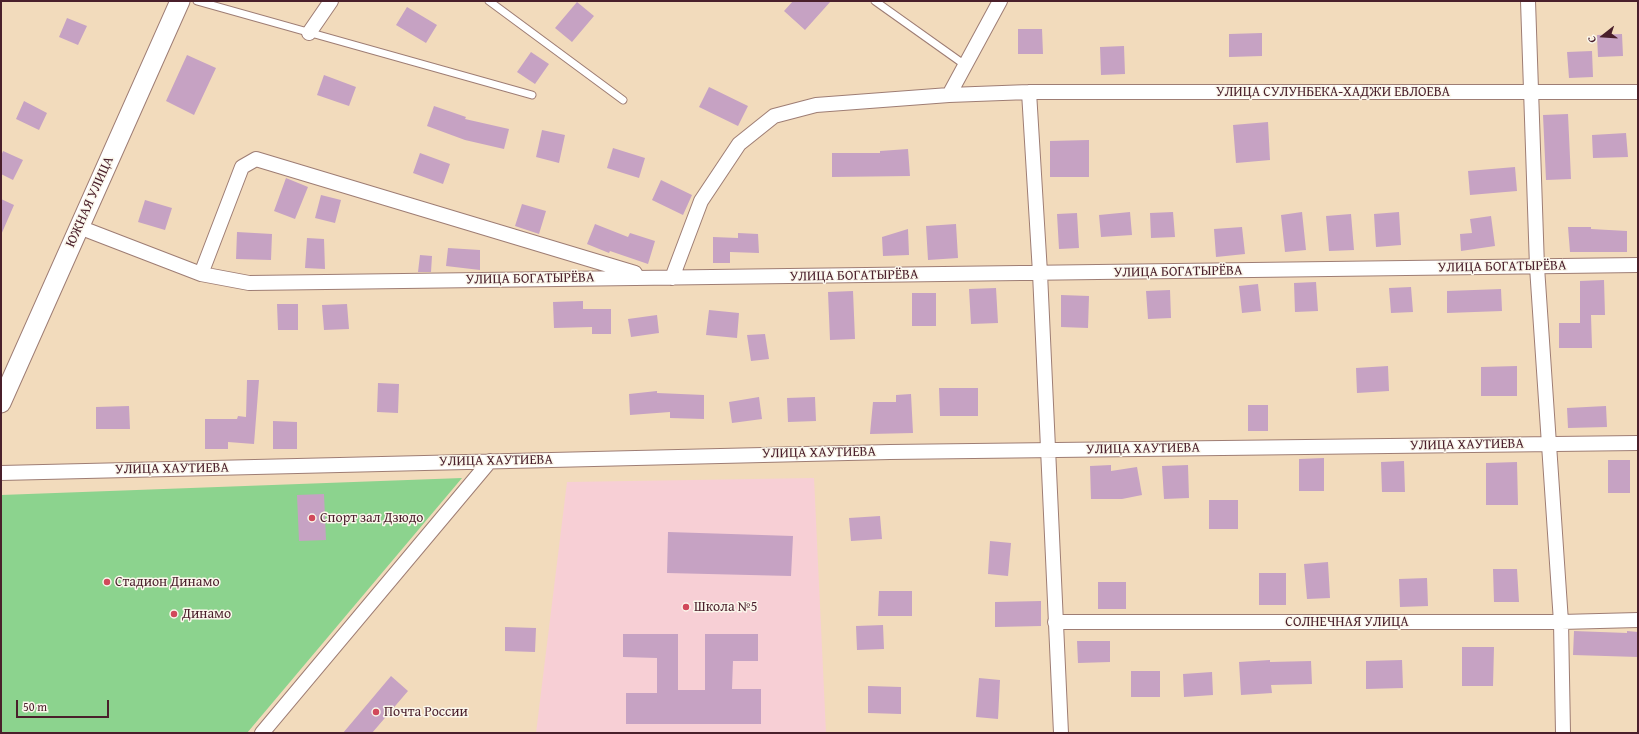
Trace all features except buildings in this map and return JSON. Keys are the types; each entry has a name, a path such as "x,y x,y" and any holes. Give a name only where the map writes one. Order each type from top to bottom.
{"street":[{"name":"ЮЖНАЯ УЛИЦА","path":"1,403 180,1"},
{"path":"309,33 331,1"},
{"path":"949,95 1000,1"},
{"path":"1528,1 1537,267 1561,622 1563,733"},
{"path":"1029,92 1040,273 1061,733"},
{"name":"УЛИЦА СУЛУНБЕКА-ХАДЖИ ЕВЛОЕВА","path":"672,278 701,201 739,144 774,116 816,105 949,95 1029,92 1638,92"},
{"path":"201,274 242,167 256,159 648,278"},
{"name":"УЛИЦА БОГАТЫРЁВА","path":"79,227 201,274 249,284 1638,265"},
{"name":"УЛИЦА ХАУТИЕВА","path":"1,473 890,452 1638,443"},
{"path":"262,733 490,461"},
{"name":"СОЛНЕЧНАЯ УЛИЦА","path":"1055,622 1561,622 1638,620"}],"lane":[{"path":"197,1 532,95"},
{"path":"489,1 623,100"},
{"path":"875,1 965,65"}],"shaded area":[{"name":"Школа №5","path":"814,478 826,733 536,733 567,482"}],"green space":[{"name":"Динамо","path":"462,478 247,733 1,733 1,495"}],"place":[{"name":"Спорт зал Дзюдо","path":"312,518"},
{"name":"Стадион Динамо","path":"107,582"},
{"name":"Школа №5","path":"686,607"},
{"name":"Динамо","path":"174,614"},
{"name":"Почта России","path":"376,712"}]}
